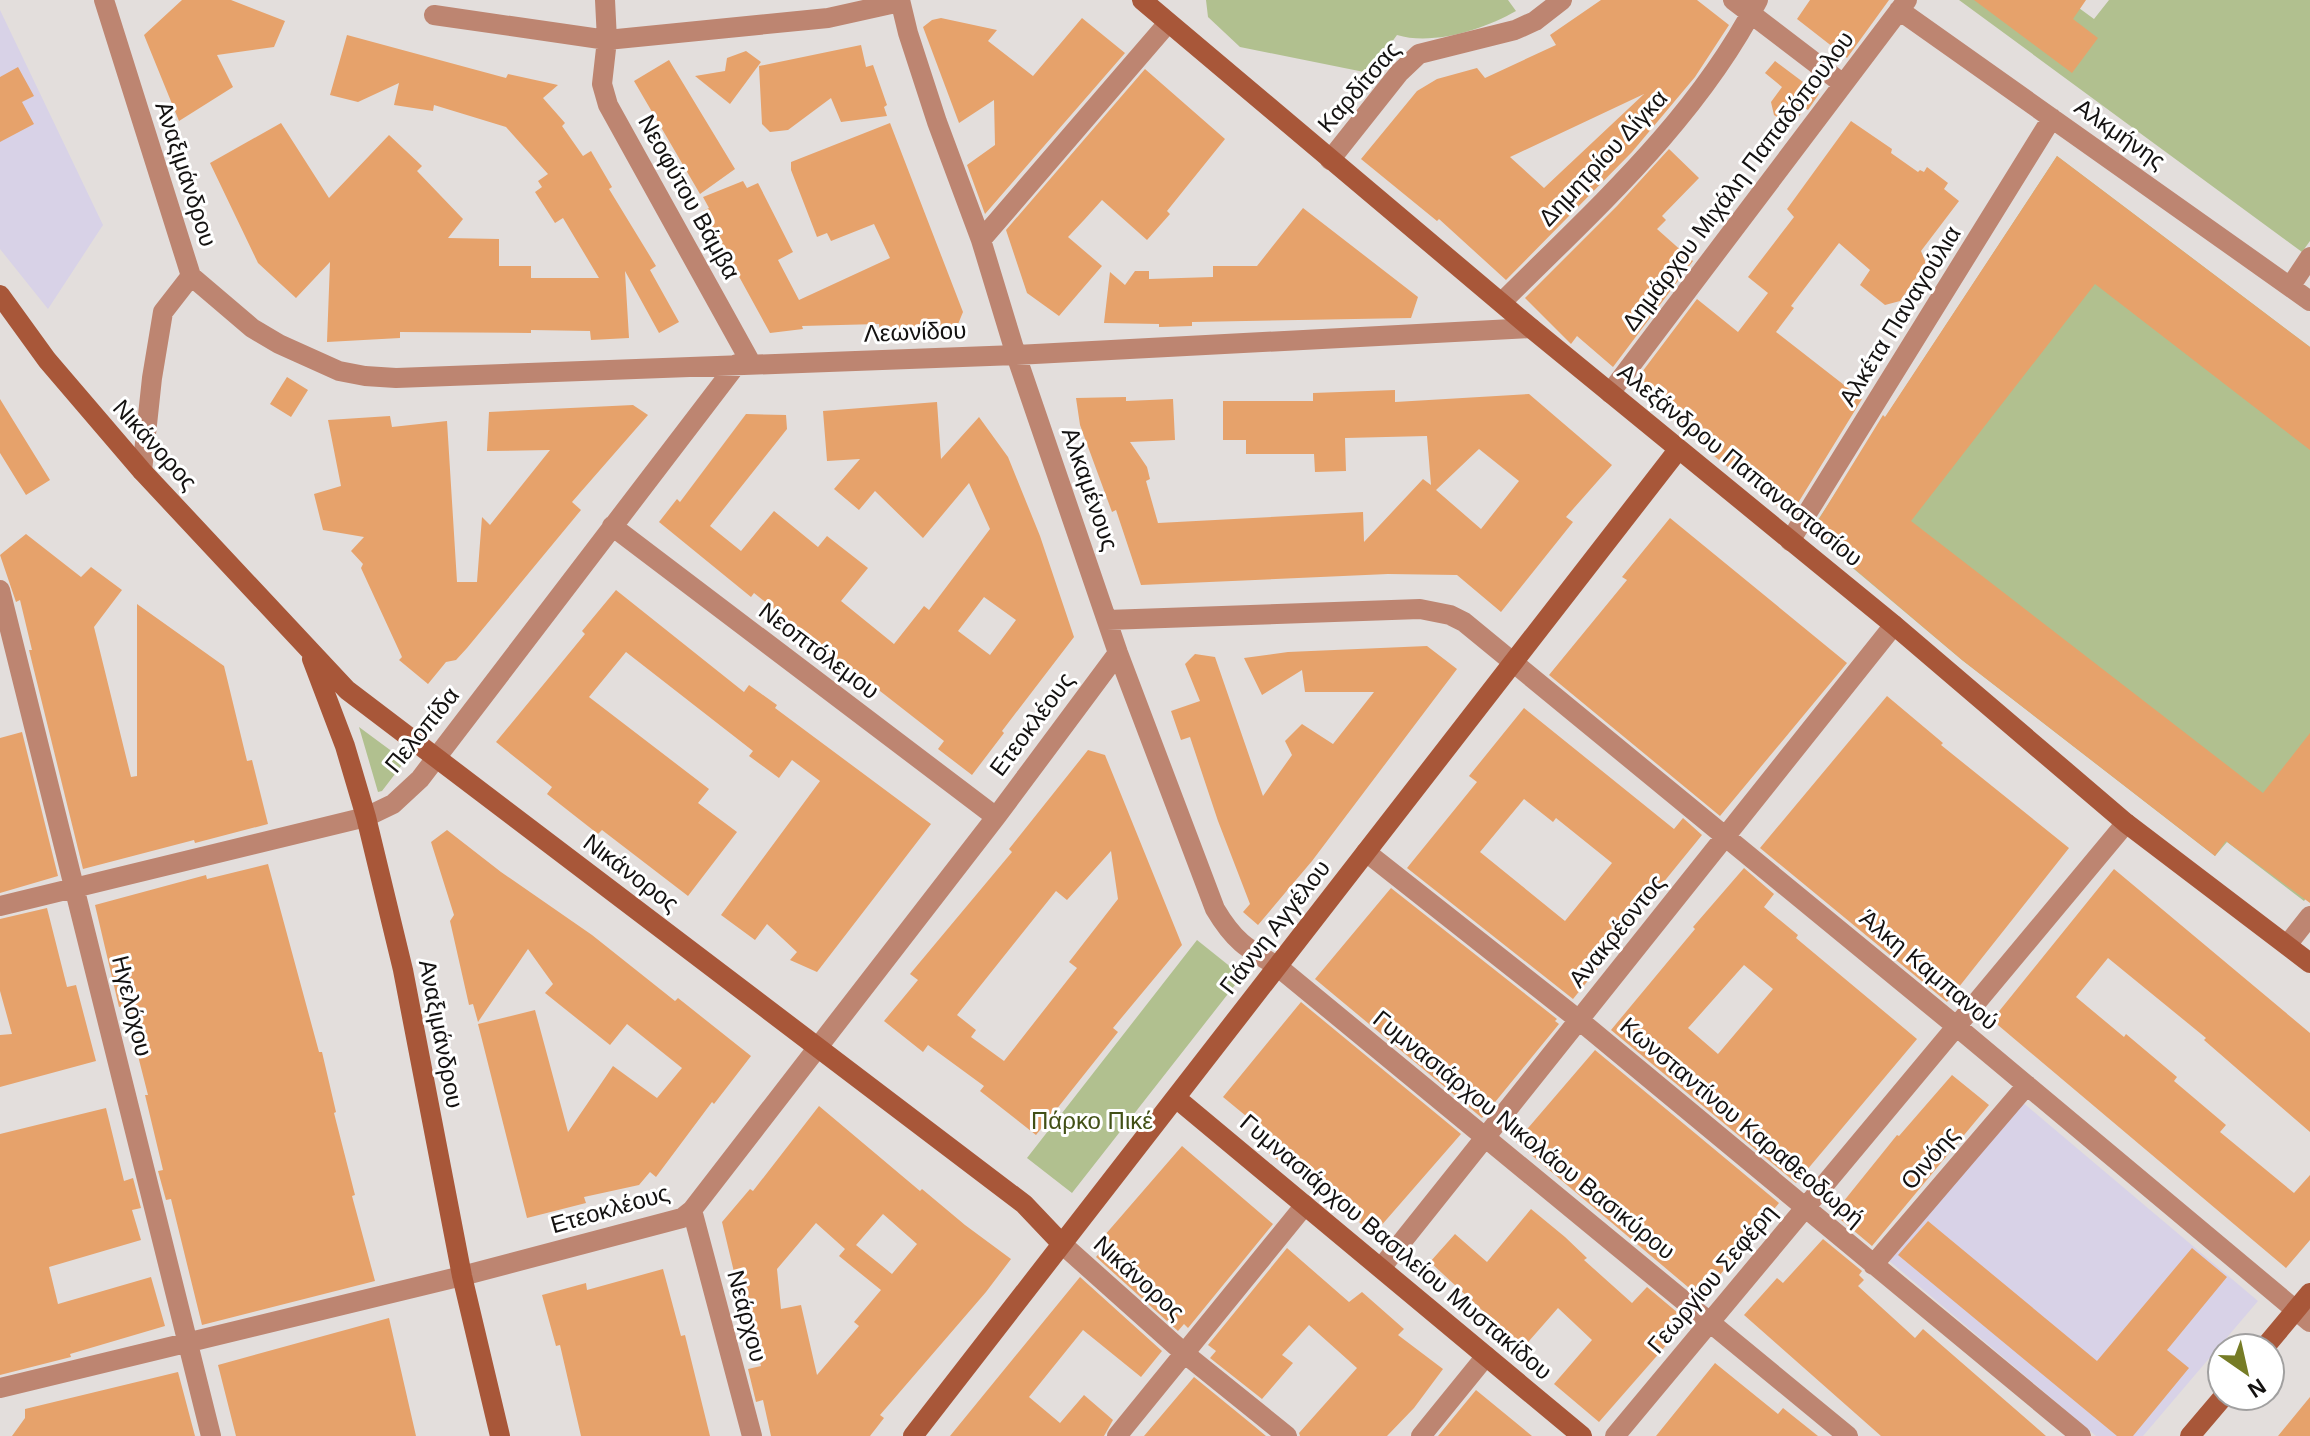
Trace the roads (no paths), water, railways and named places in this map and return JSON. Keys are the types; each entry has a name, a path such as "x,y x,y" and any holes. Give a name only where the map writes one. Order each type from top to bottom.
{"street":[{"name":"Αναξιμάνδρου","path":"104,0 191,276 252,328 304,356"},
{"name":"Νεοφύτου Βάμβα","path":"605,0 606,45 602,84 608,105 744,364"},
{"name":"Αλεξάνδρου Παπαναστασίου","path":"1142,0 1531,328 1894,625 2126,823 2310,963"},
{"name":"Καρδίτσας","path":"1330,160 1399,73 1419,54 1515,30 1535,21 1562,0"},
{"path":"1733,0 1754,7 1843,84"},
{"path":"434,15 606,45 828,18 900,1"},
{"name":"Αλκαμένους","path":"900,1 937,122 981,240 1016,355 1118,653 1215,909 1229,932 1246,948 1277,966"},
{"name":"Δημάρχου Μιχάλη Παπαδόπουλου","path":"1610,393 1903,5"},
{"name":"Αλκμήνης","path":"1903,5 2052,118 2310,301"},
{"name":"Δημητρίου Δίγκα","path":"1502,302 1647,156 1724,59 1754,7"},
{"path":"981,240 1168,23"},
{"name":"Αλκέτα Παναγούλια","path":"1790,541 2052,118"},
{"path":"2290,287 2310,257"},
{"path":"142,471 163,312 191,276"},
{"name":"Νικάνορος","path":"0,295 47,360 142,471 347,690 1024,1204 1062,1244 1184,1353 1287,1436"},
{"name":"Λεωνίδου","path":"304,356 351,374 396,378 1016,355 1531,328"},
{"name":"Πελοπίδα","path":"0,906 366,817 379,813 398,800 420,779 612,526 744,364"},
{"name":"Γιάννη Αγγέλου","path":"913,1436 1678,450"},
{"name":"Νεοπτόλεμου","path":"612,526 996,817"},
{"name":"Ηγελόχου","path":"0,590 211,1436"},
{"path":"1107,620 1420,609 1450,615 1464,622 1514,661"},
{"name":"Ανακρέοντος","path":"1381,1268 1894,625"},
{"name":"Αναξιμάνδρου","path":"308,648 345,746 366,817 403,970 462,1276 500,1436"},
{"name":"Ετεοκλέους","path":"0,1388 462,1276 682,1218 692,1210 996,817 1118,653"},
{"name":"Άλκη Καμπανού","path":"1514,661 2303,1316"},
{"name":"Γεωργίου Σεφέρη","path":"1615,1436 2126,823"},
{"name":"Κωνσταντίνου Καραθεοδωρή","path":"1366,852 1579,1020 2081,1436"},
{"path":"2287,945 2310,916"},
{"name":"Γυμνασιάρχου Νικολάου Βασικύρου","path":"1277,966 1848,1436"},
{"name":"Οινόης","path":"1873,1265 2027,1085"},
{"name":"Γυμνασιάρχου Βασιλείου Μυστακίδου","path":"1176,1098 1582,1436"},
{"path":"1117,1436 1305,1205"},
{"name":"Νεάρχου","path":"692,1210 752,1436"},
{"path":"2284,1332 2303,1316 2310,1293"},
{"path":"1421,1436 1486,1356"},
{"path":"2190,1436 2210,1412"}],"park label":[{"name":"Πάρκο Πικέ","path":"1092,1121"}]}
